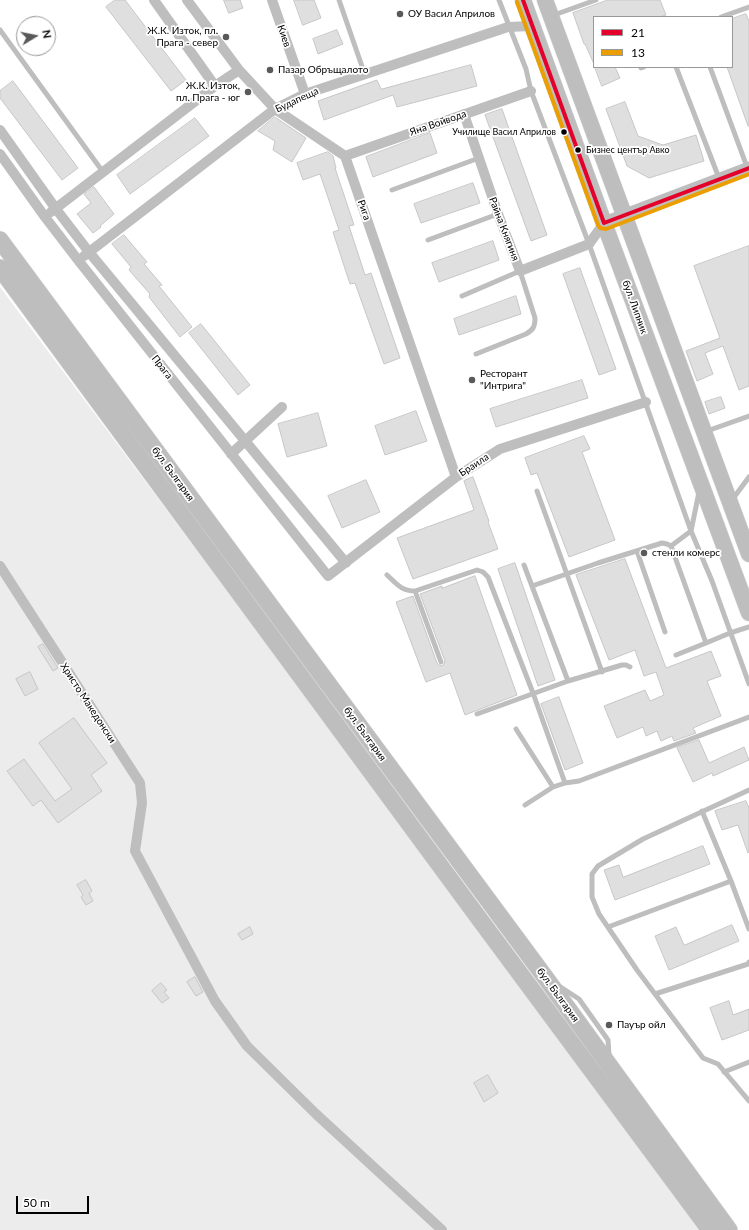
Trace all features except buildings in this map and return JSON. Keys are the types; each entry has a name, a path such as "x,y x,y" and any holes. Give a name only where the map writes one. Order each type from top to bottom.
{"highway":[{"name":"бул. България","path":"0,240 545,977 729,1230"},
{"name":"бул. България","path":"0,268 470,907 710,1230"},
{"path":"686,1171 740,1230"}],"main road":[{"name":"бул. Липник","path":"523,0 749,613"},
{"path":"545,0 749,554"}],"street":[{"path":"154,0 216,86"},
{"path":"187,0 239,70 276,109 345,156"},
{"name":"Киев","path":"272,0 305,94"},
{"name":"Будапеща","path":"78,260 276,109 305,94 508,27 532,26"},
{"path":"45,217 239,70"},
{"name":"Яна Войвода","path":"345,156 531,91"},
{"name":"Райна Княгиня","path":"464,114 498,214 520,271 589,244"},
{"path":"0,130 56,209 89,252 346,563"},
{"name":"Прага","path":"0,154 78,260 328,576"},
{"name":"Рига","path":"345,156 456,477"},
{"path":"589,244 604,223 624,214 749,168"},
{"name":"Браила","path":"328,576 456,477 500,449 646,402"},
{"path":"231,454 246,442 282,407"},
{"name":"Христо Македонски","path":"0,566 140,783 142,803 135,851 215,1000 247,1046 316,1114 442,1230"}],"lane":[{"path":"339,0 365,74"},
{"path":"499,0 508,27 526,69 531,91 589,244 691,531 712,581 749,684"},
{"path":"551,16 596,0"},
{"path":"724,16 749,7"},
{"path":"0,30 103,172"},
{"path":"676,68 719,179"},
{"path":"710,68 749,168"},
{"path":"392,190 479,158"},
{"path":"428,240 498,214"},
{"path":"462,296 520,271 534,318 535,325 532,330 526,334 476,354"},
{"path":"705,432 749,416"},
{"path":"731,503 749,477"},
{"path":"671,546 691,531 701,484"},
{"path":"536,491 602,672"},
{"path":"532,586 662,543 667,544 671,546 706,643"},
{"path":"637,551 665,632"},
{"path":"524,565 568,681"},
{"path":"387,575 401,588 408,591 415,591 469,572 477,570 484,572 488,577 497,599 565,783"},
{"path":"415,591 440,662"},
{"path":"676,655 749,626"},
{"path":"477,714 568,681 622,665 630,667"},
{"path":"525,805 553,787 579,781 749,717"},
{"path":"516,729 553,787"},
{"path":"749,790 643,839 598,866 592,874 592,897 599,914 637,970 704,1058 718,1064 749,1101"},
{"path":"702,811 749,929"},
{"path":"608,927 731,881"},
{"path":"655,994 748,964 749,962"},
{"path":"724,1072 749,1062"}],"shaded area":[{"path":"0,287 705,1230 0,1230"}],"transit line":[{"name":"21","path":"523,0 604,223 749,168"},
{"name":"13","path":"517,2 600,228 606,229 749,174"}],"place":[{"name":"ОУ Васил Априлов","path":"400,14"},
{"name":"Ж.К. Изток, пл. Прага - север","path":"226,37"},
{"name":"Пазар Обръщалото","path":"270,70"},
{"name":"Ж.К. Изток, пл. Прага - юг","path":"248,92"},
{"name":"Училище Васил Априлов","path":"564,132"},
{"name":"Бизнес център Авко","path":"578,150"},
{"name":"Ресторант \"Интрига\"","path":"472,380"},
{"name":"стенли комерс","path":"644,553"},
{"name":"Пауър ойл","path":"609,1025"}]}
